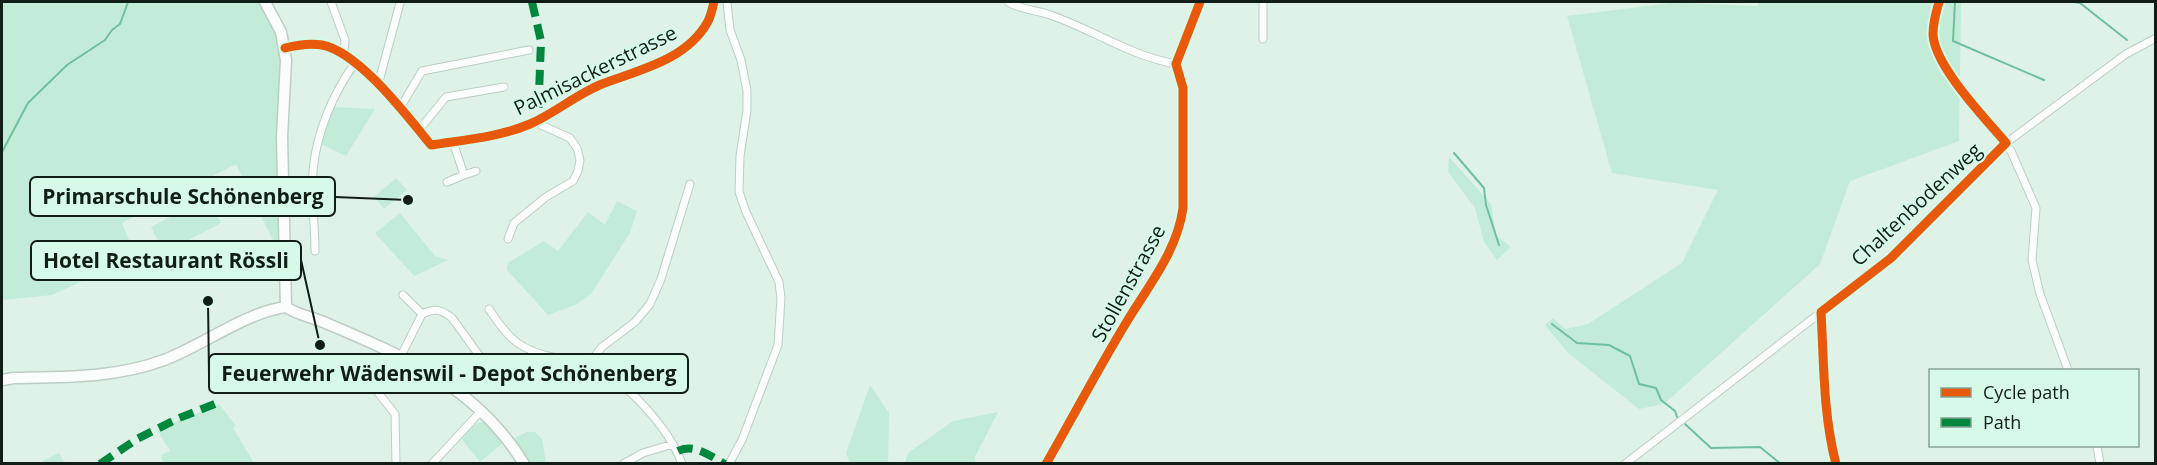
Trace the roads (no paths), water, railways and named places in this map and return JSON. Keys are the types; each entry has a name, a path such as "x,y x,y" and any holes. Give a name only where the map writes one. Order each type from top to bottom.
{"street":[{"path":"265,2 281,32 285,48 282,137 285,307"},
{"path":"331,2 345,40 344,54"},
{"name":"Palmisackerstrasse","path":"418,130 431,145 507,131 538,120 601,85 680,52 696,39 709,22 714,2"},
{"path":"727,2 730,30 741,60 747,91 747,110 740,156 739,192 779,282 781,298 778,345 742,440 729,464"},
{"path":"1008,2 1062,19 1136,54 1176,64 1200,2"},
{"path":"1263,2 1263,39"},
{"path":"1939,2 1933,33 1939,54 1966,96 2006,143 2036,208 2032,260 2040,294 2068,369"},
{"path":"378,85 400,3"},
{"name":"Chaltenbodenweg","path":"1625,464 1891,258 2006,143 2126,54 2156,38"},
{"path":"285,48 310,44 322,45 344,54 378,85 418,130 446,97 504,87"},
{"path":"400,108 422,71 529,50"},
{"path":"315,251 313,171 316,148 336,95 355,63"},
{"name":"Stollenstrasse","path":"1046,464 1127,322 1152,284 1180,225 1183,208 1183,88 1176,64"},
{"path":"508,239 514,223 546,197 573,181 578,171 580,160 577,148 570,138 541,125 538,120"},
{"path":"453,142 464,175"},
{"path":"447,182 476,171"},
{"path":"588,364 602,347 635,322 650,304 661,279 690,184"},
{"path":"403,295 422,314"},
{"path":"2,380 94,376 145,367 248,320 285,307 328,323 401,356 452,386 482,411 506,436 524,464"},
{"path":"489,309 502,329 521,346 536,354 588,364 615,378 637,398 673,444 682,464"},
{"path":"401,356 422,314 431,310 443,310 452,318 497,380"},
{"path":"372,385 395,414 396,464"},
{"path":"432,464 482,411"},
{"path":"623,464 643,453 673,444"},
{"path":"2097,447 2100,464"},
{"path":"438,457 443,464"}],"waterway":[{"path":"2,152 28,103 67,65 105,40 120,24 128,2"},
{"path":"1955,2 1953,41 2044,80"},
{"path":"2074,2 2080,3 2127,40"},
{"path":"1454,153 1484,188 1486,205 1499,245"},
{"path":"1552,324 1577,343 1609,345 1630,356 1639,384 1656,388 1661,400 1675,411 1677,417"},
{"path":"1685,424 1711,448 1760,447 1781,464"}],"place":[{"name":"Primarschule Schönenberg","path":"408,200"},
{"name":"Feuerwehr Wädenswil - Depot Schönenberg","path":"208,301"},
{"name":"Hotel Restaurant Rössli","path":"320,345"}]}
